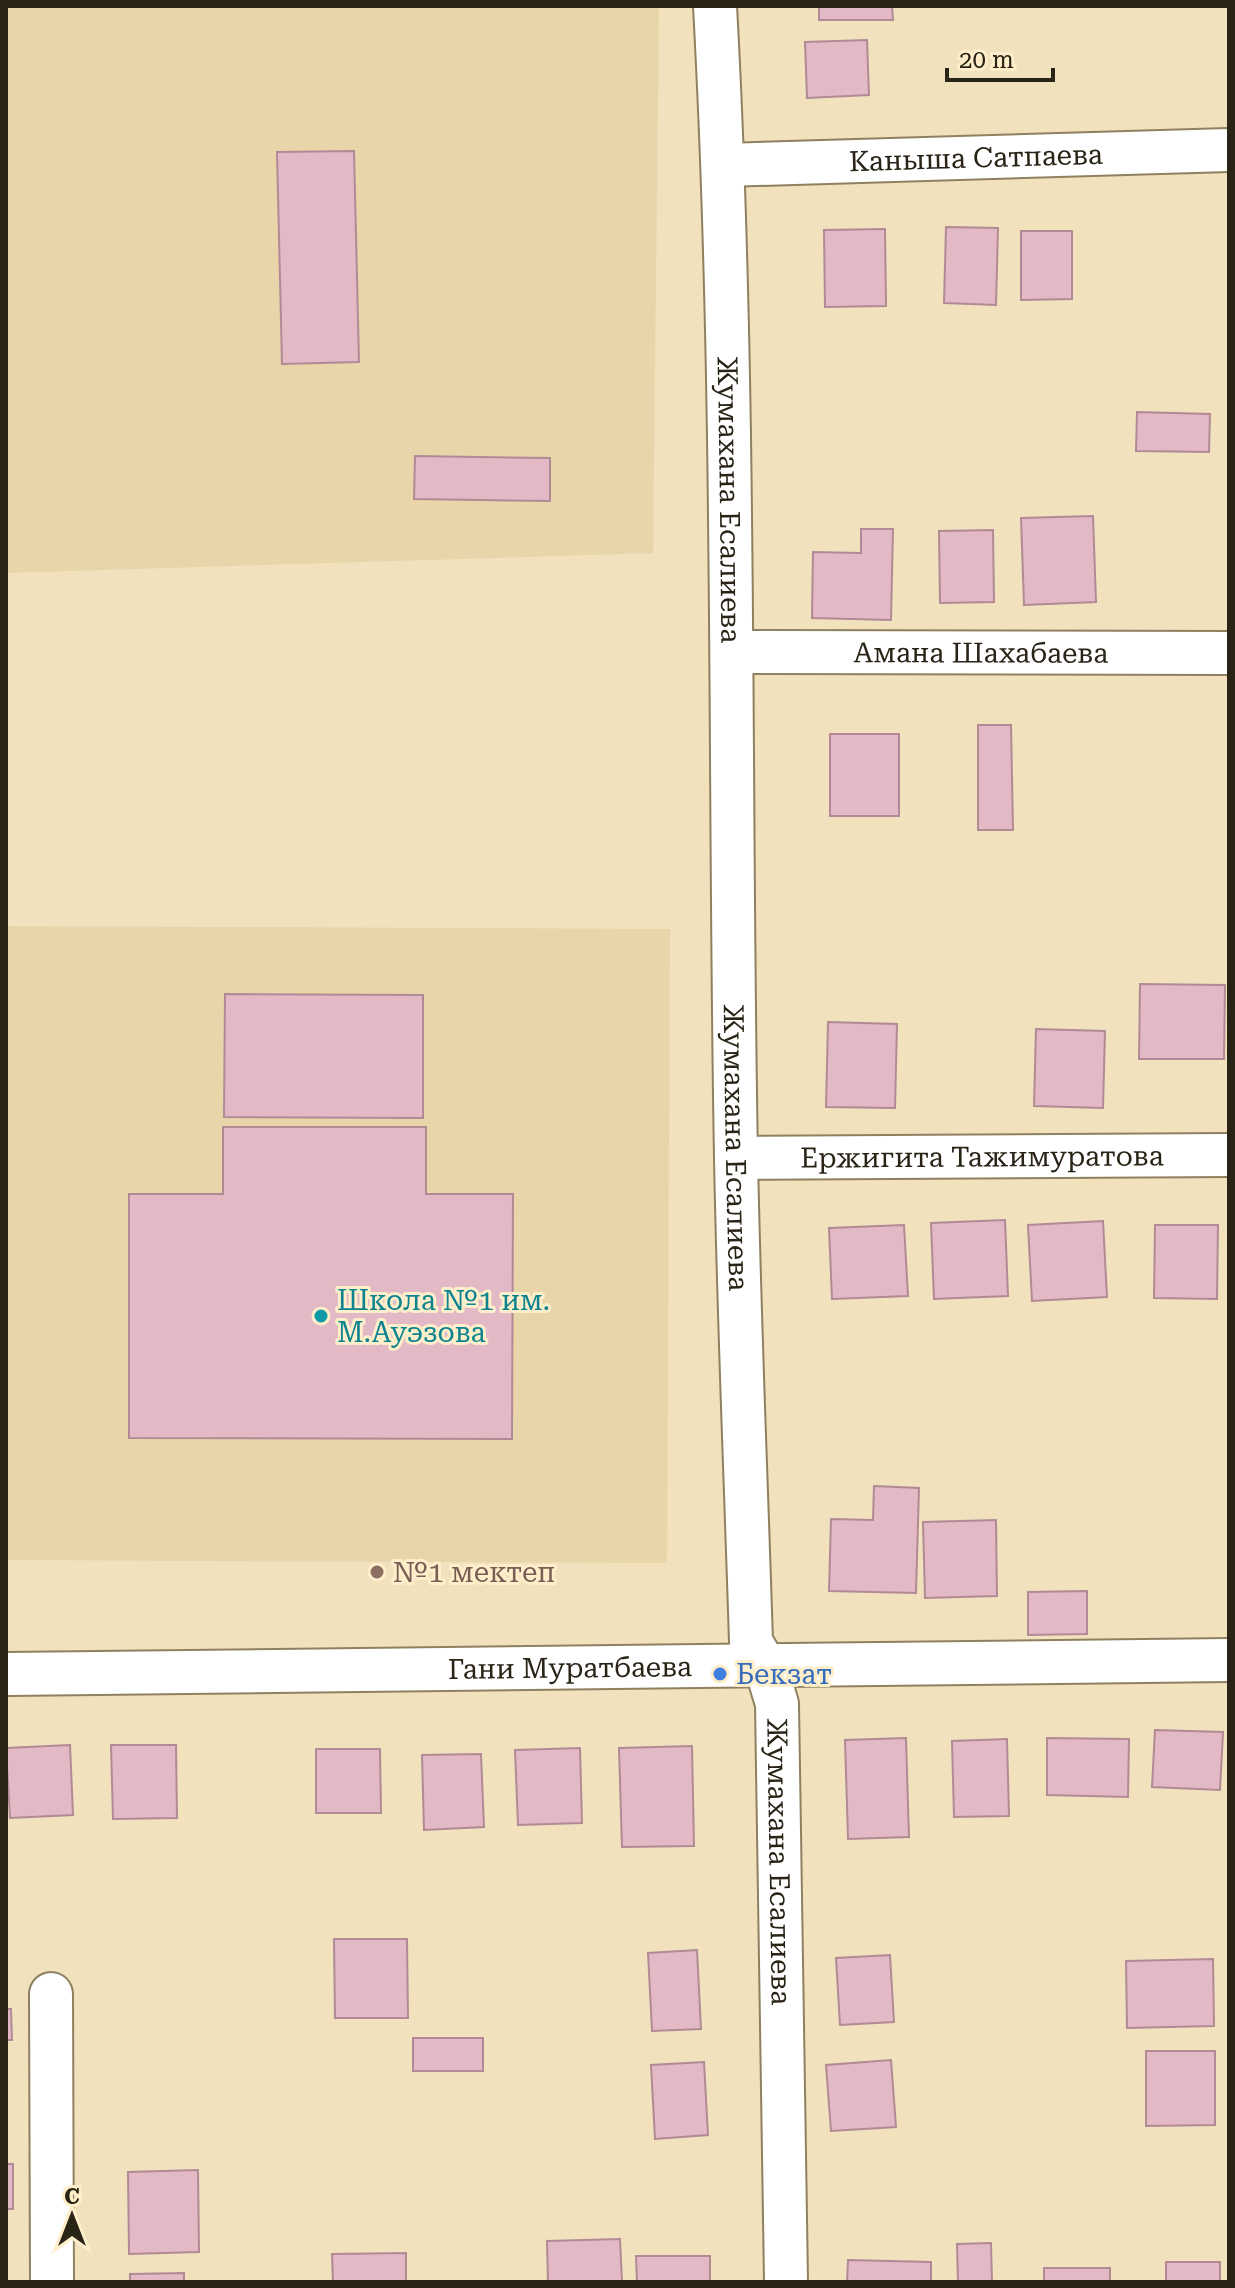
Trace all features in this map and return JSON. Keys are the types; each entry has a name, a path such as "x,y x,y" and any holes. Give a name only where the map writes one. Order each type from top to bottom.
{"street":[{"name":"Жумахана Есалиева","path":"715,6 724,165 733,652 736,1158 751,1642 766,1667 777,1704 786,2282"},
{"name":"Каныша Сатпаева","path":"724,165 1229,150"},
{"name":"Амана Шахабаева","path":"733,652 1229,653"},
{"name":"Ержигита Тажимуратова","path":"736,1158 1229,1155"},
{"name":"Гани Муратбаева","path":"6,1674 1229,1660"},
{"path":"51,1994 52,2282"}],"shaded area":[{"path":"6,6 659,6 653,553 6,573"},
{"path":"6,926 670,929 667,1563 6,1560"}],"building":[{"path":"819,6 892,6 893,20 819,20"},
{"path":"867,40 869,95 807,98 805,42"},
{"path":"354,151 359,362 282,364 277,152"},
{"path":"946,227 998,228 996,305 944,303"},
{"path":"885,229 886,306 825,307 824,230"},
{"path":"1021,231 1072,231 1072,299 1021,300"},
{"path":"1137,412 1210,414 1209,452 1136,451"},
{"path":"415,456 550,458 550,501 414,499"},
{"path":"1093,516 1096,602 1024,605 1021,518"},
{"path":"861,529 893,529 891,620 812,618 813,552 861,553"},
{"path":"993,530 994,602 940,603 939,531"},
{"path":"978,725 1011,725 1013,830 978,830"},
{"path":"830,734 899,734 899,816 830,816"},
{"path":"1140,984 1225,985 1224,1059 1139,1059"},
{"path":"225,994 423,995 423,1118 224,1117"},
{"path":"828,1022 897,1024 895,1108 826,1107"},
{"path":"1036,1029 1105,1031 1103,1108 1034,1106"},
{"name":"Школа №1 им. М.Ауэзова","path":"223,1127 426,1127 426,1194 513,1194 512,1439 129,1438 129,1194 223,1194"},
{"path":"1005,1220 1008,1296 934,1299 931,1223"},
{"path":"1103,1221 1107,1297 1032,1301 1028,1225"},
{"path":"904,1225 908,1296 832,1299 829,1228"},
{"path":"1155,1225 1218,1225 1217,1299 1154,1298"},
{"path":"874,1486 919,1488 916,1593 829,1591 831,1519 873,1520"},
{"path":"996,1520 997,1596 925,1598 923,1522"},
{"path":"1087,1591 1087,1634 1028,1635 1028,1592"},
{"path":"1155,1730 1223,1732 1220,1790 1152,1787"},
{"path":"906,1738 909,1837 848,1839 845,1740"},
{"path":"1047,1738 1129,1739 1128,1797 1047,1795"},
{"path":"1007,1739 1009,1816 954,1817 952,1741"},
{"path":"70,1745 73,1815 10,1818 6,1748"},
{"path":"111,1745 176,1745 177,1818 113,1819"},
{"path":"692,1746 694,1846 622,1847 619,1748"},
{"path":"580,1748 582,1823 518,1825 515,1750"},
{"path":"316,1749 380,1749 381,1813 316,1813"},
{"path":"481,1754 484,1827 424,1830 422,1755"},
{"path":"334,1939 407,1939 408,2018 335,2018"},
{"path":"697,1950 701,2029 652,2031 648,1953"},
{"path":"890,1955 894,2022 840,2025 836,1958"},
{"path":"1213,1959 1214,2026 1127,2028 1126,1961"},
{"path":"6,2009 11,2009 12,2040 6,2040"},
{"path":"413,2038 483,2038 483,2071 413,2071"},
{"path":"1146,2051 1215,2051 1215,2125 1146,2126"},
{"path":"891,2060 896,2127 831,2131 826,2065"},
{"path":"704,2062 708,2135 655,2139 651,2065"},
{"path":"6,2164 13,2164 13,2209 6,2209"},
{"path":"198,2170 199,2252 129,2254 128,2172"},
{"path":"620,2239 622,2282 548,2282 547,2241"},
{"path":"991,2243 992,2282 958,2282 957,2244"},
{"path":"406,2253 406,2282 333,2282 332,2254"},
{"path":"636,2256 710,2256 710,2282 637,2282"},
{"path":"848,2260 931,2262 931,2282 847,2282"},
{"path":"1166,2262 1220,2262 1220,2282 1166,2282"},
{"path":"1044,2268 1110,2268 1110,2282 1044,2282"},
{"path":"184,2273 184,2282 130,2282 130,2274"}],"place":[{"name":"Школа №1 им. М.Ауэзова","path":"321,1316"},
{"name":"№1 мектеп","path":"377,1572"},
{"name":"Бекзат","path":"720,1674"}]}
